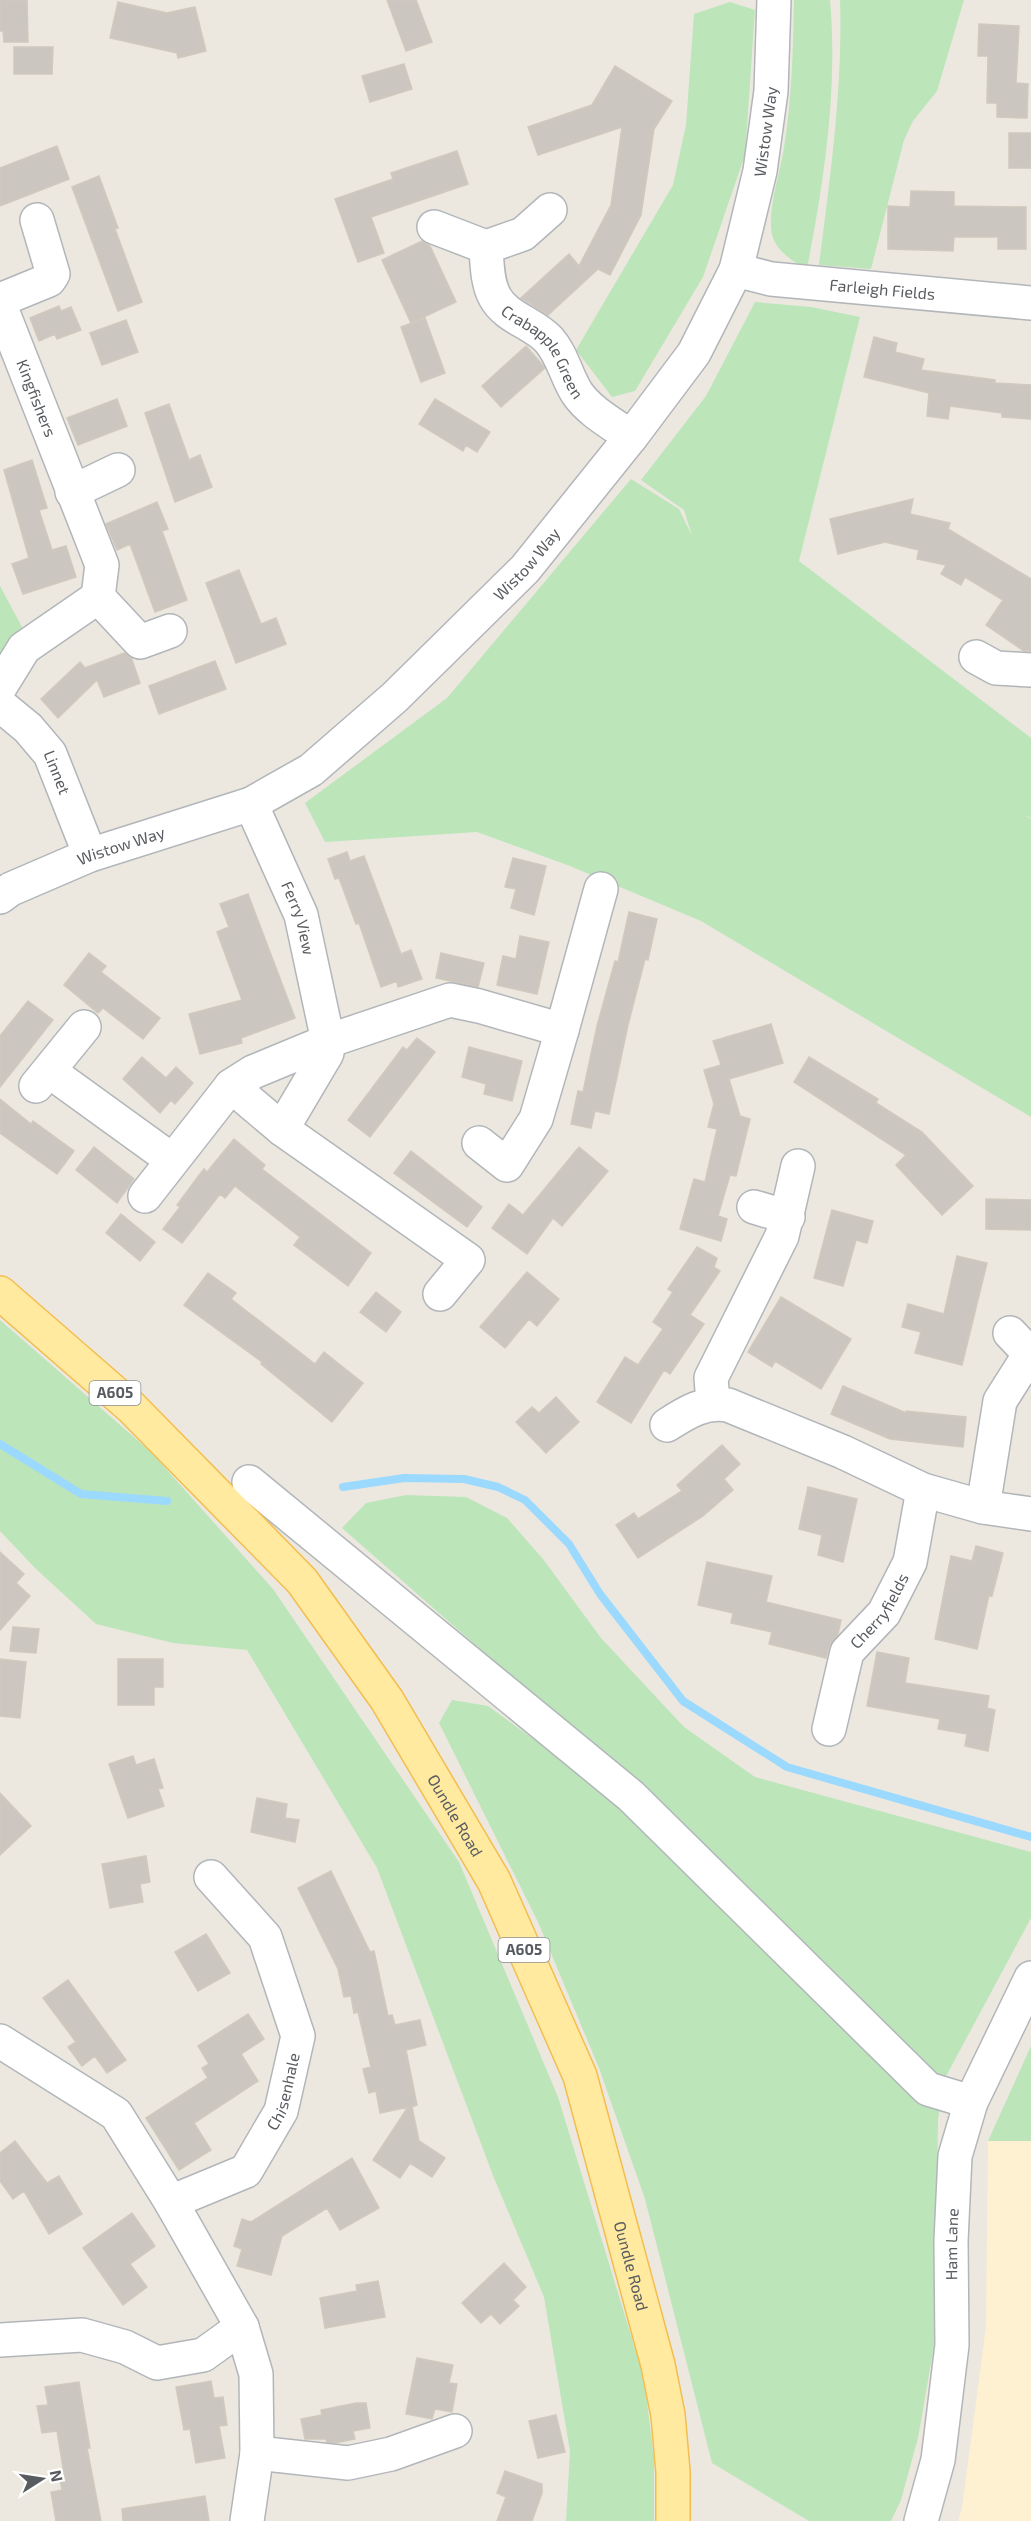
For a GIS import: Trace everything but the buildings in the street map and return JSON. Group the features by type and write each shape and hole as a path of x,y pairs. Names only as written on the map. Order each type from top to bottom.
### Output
{"main road":[{"name":"Oundle Road","path":"0,1293 131,1407 245,1485 302,1581 387,1700 494,1881 580,2076 658,2365 668,2415 673,2472 673,2521"},
{"name":"Oundle Road","path":"673,2472 684,2521"}],"street":[{"name":"Wistow Way","path":"0,897 12,889 90,855 251,804 310,770 395,697 525,569 632,436 694,353 736,270 760,171 768,114 774,0"},
{"path":"434,227 486,247 523,234 550,210"},
{"name":"Kingfishers","path":"37,220 63,277 49,280 0,302 102,566 98,597"},
{"name":"Crabapple Green","path":"486,247 492,289 503,308 526,321 548,339 558,351 571,382 584,402 632,436"},
{"name":"Farleigh Fields","path":"736,270 771,279 1031,303"},
{"path":"72,492 118,470"},
{"path":"0,687 24,648 98,597 140,642 170,631"},
{"path":"976,657 996,668 1031,670"},
{"name":"Linnet","path":"0,705 28,728 50,754 90,855"},
{"name":"Ferry View","path":"251,804 301,915 328,1041"},
{"path":"479,1143 507,1165 536,1119 602,889"},
{"path":"145,1196 231,1086 253,1072 328,1041 450,1000 562,1030"},
{"path":"84,1027 42,1079 172,1160"},
{"path":"282,1129 327,1053 328,1041"},
{"path":"231,1086 282,1129 474,1252 440,1294"},
{"path":"713,1402 711,1378 782,1236 798,1166"},
{"path":"754,1207 788,1217"},
{"path":"983,1507 1000,1401 1023,1346"},
{"path":"667,1425 713,1402 729,1405 843,1452 923,1490 983,1507 1031,1514"},
{"path":"245,1485 631,1796 928,2089 971,2102"},
{"name":"Cherryfields","path":"829,1729 847,1652 884,1613 910,1562 923,1490"},
{"name":"Chisenhale","path":"171,2202 246,2171 282,2111 298,2036 265,1937 211,1877"},
{"name":"Ham Lane","path":"921,2521 938,2460 951,2356 955,2156 971,2102 1031,1978"},
{"path":"0,2041 116,2114 171,2202 242,2327 256,2374 257,2453 247,2521"},
{"path":"0,2340 82,2335 125,2347 157,2363 204,2355 242,2327"},
{"path":"257,2453 348,2463 391,2454 455,2431"}],"shaded area":[{"path":"988,2141 1031,2141 1031,2521 958,2521 962,2508 986,2327"}],"green space":[{"path":"794,0 830,0 832,34 828,135 807,269 794,262 778,247 774,241 771,226 772,207 789,111"},
{"path":"840,0 964,0 937,91 913,121 904,140 871,269 819,265 838,100"},
{"path":"730,2 755,10 745,155 703,277 635,391 612,397 576,350 673,185 686,125 694,14"},
{"path":"755,302 811,307 860,317 799,561 1031,738 1031,818 1024,814 1031,819 1031,1117 701,921 570,866 477,832 325,842 305,803 447,698 631,479 679,509 692,536 684,510 641,480 706,396"},
{"path":"0,586 22,627 0,655"},
{"path":"0,1320 151,1452 273,1589 459,1862 558,2097 644,2378 654,2459 654,2521 566,2521 570,2451 544,2297 494,2178 377,1868 247,1650 173,1643 96,1624 35,1568 0,1531"},
{"path":"406,1495 466,1497 507,1518 543,1559 601,1638 684,1727 755,1777 1031,1852 1031,1918 944,2080 938,2119 936,2250 939,2317 918,2438 901,2500 891,2521 809,2521 712,2463 645,2199 599,2068 538,1922 439,1723 452,1700 488,1706 532,1738 552,1712 342,1528 366,1503"},
{"path":"1031,2046 1031,2141 988,2141"}],"waterway":[{"path":"0,1444 81,1494 167,1501"},
{"path":"343,1487 404,1478 464,1479 498,1487 525,1500 569,1544 600,1594 683,1701 787,1767 1031,1837"}]}
